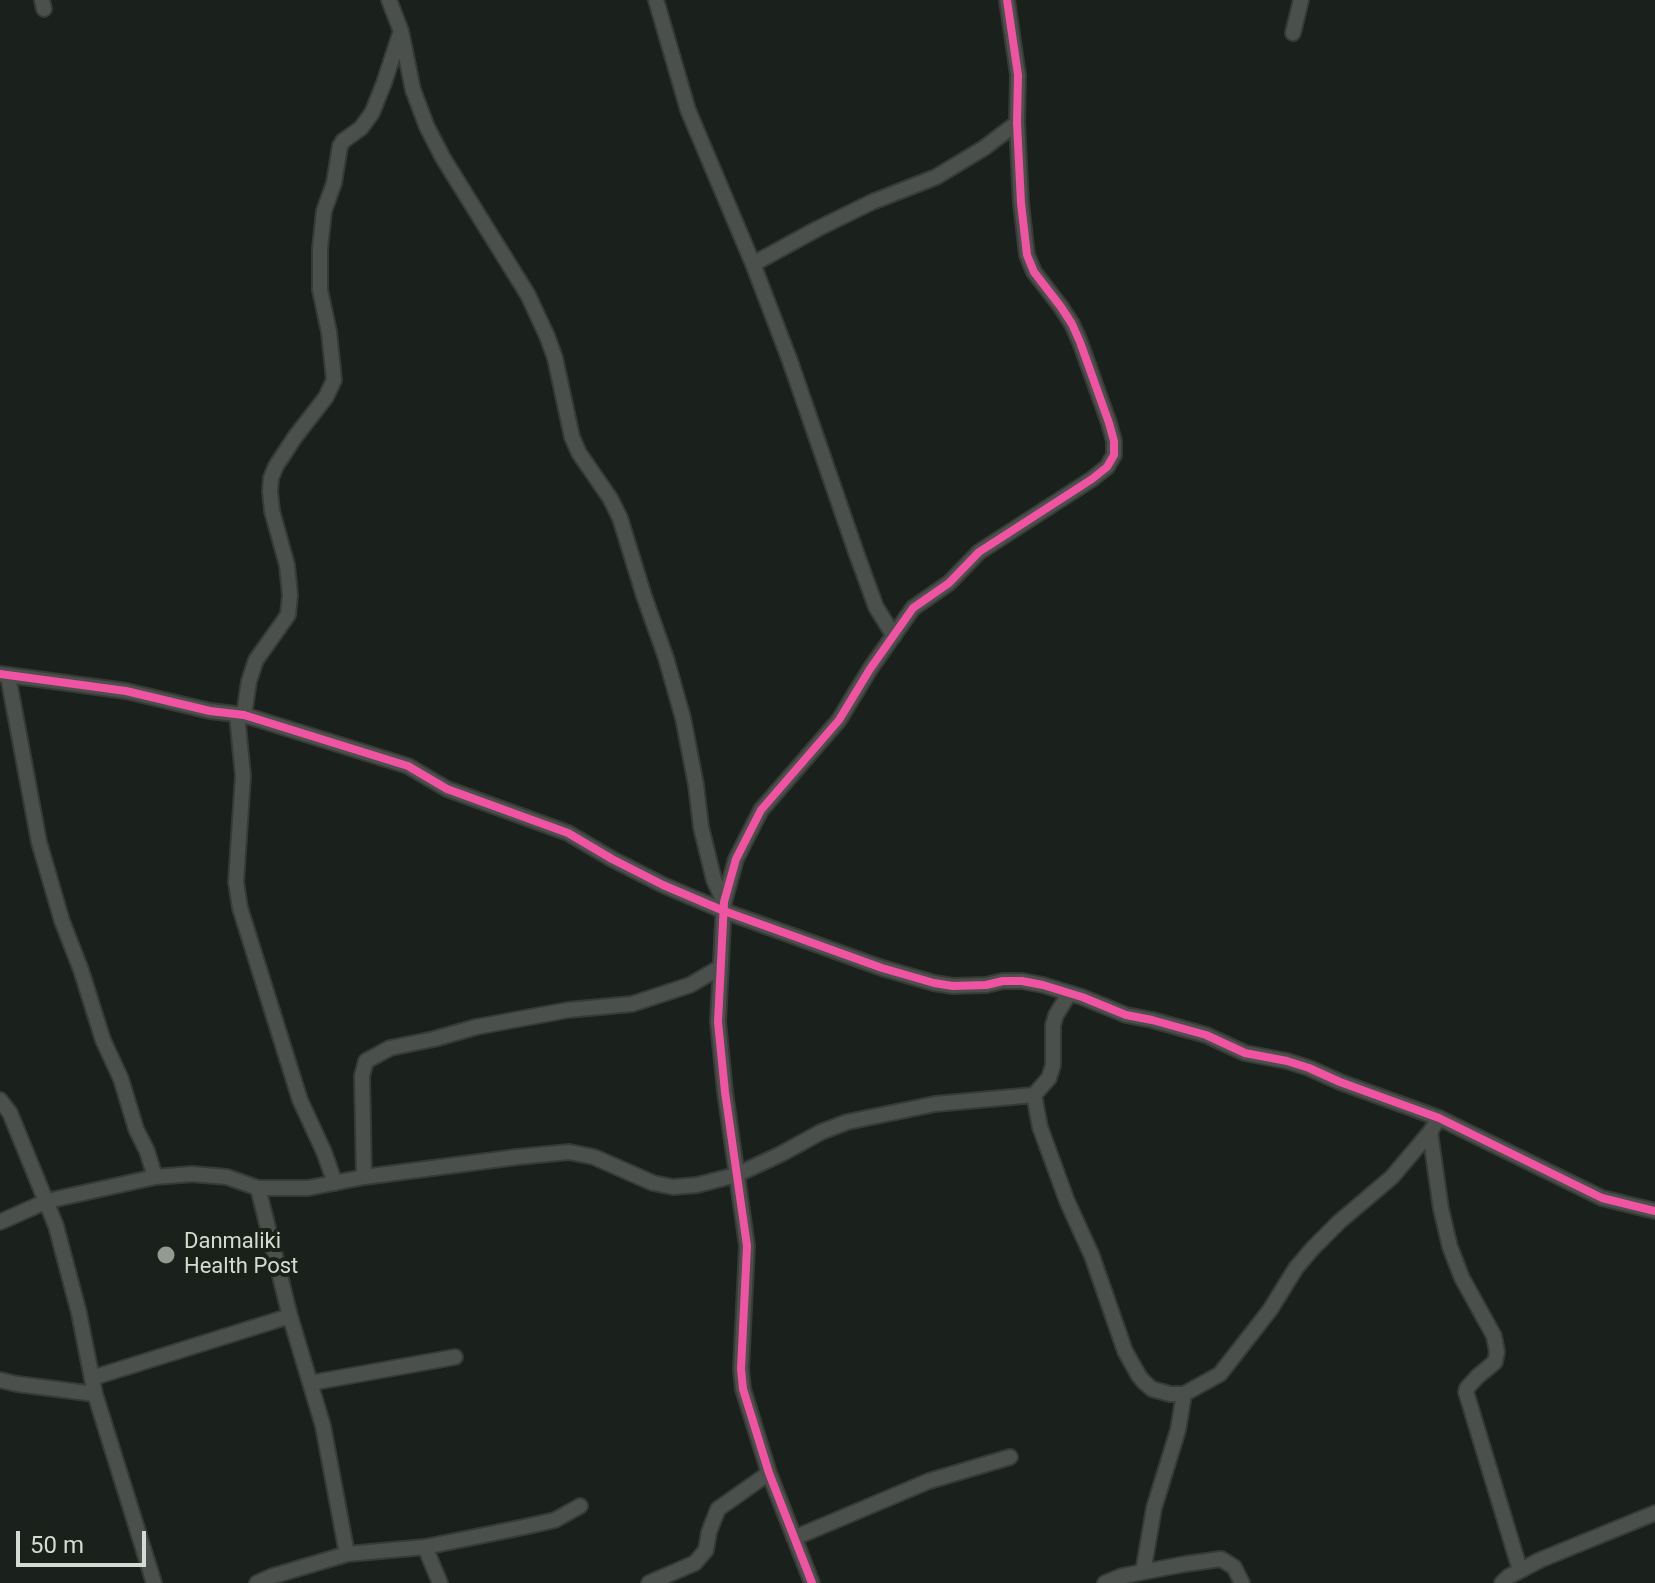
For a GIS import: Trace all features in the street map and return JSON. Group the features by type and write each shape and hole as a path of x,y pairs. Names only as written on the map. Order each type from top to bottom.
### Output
{"street":[{"path":"389,0 401,31 413,90 427,127 528,295 555,358 572,437 620,518 683,718 701,827 724,906"},
{"path":"656,0 688,110 790,361 876,607 894,636"},
{"path":"812,1583 769,1473 743,1389 741,1369 747,1246 718,1022 724,906 736,859 761,810 839,720 913,608 949,583 979,552 1092,479 1107,467 1114,455 1109,423 1080,342 1061,307 1034,272 1027,255 1017,123 1018,75 1007,0"},
{"path":"1293,33 1301,0"},
{"path":"335,1183 300,1100 240,908 236,882 243,776 241,715 256,660 288,615 287,565 272,511 271,478 295,437 326,397 334,380 329,332 320,290 324,211 334,183 340,146 361,128 372,113 401,31"},
{"path":"753,264 872,202 936,177 984,148 1017,123"},
{"path":"876,607 882,654"},
{"path":"155,1177 62,921 39,842 4,675 126,691 210,711 241,715 408,766 447,789 568,833 651,878 882,968 934,983 967,986 1022,981 1043,985 1126,1015 1206,1035 1245,1053 1309,1068 1439,1118 1602,1198 1655,1211"},
{"path":"364,1177 362,1076 366,1061 390,1048 476,1027 568,1010 632,1004 690,985 719,968"},
{"path":"0,1222 47,1201 155,1177 192,1174 227,1177 258,1188 308,1188 364,1177 569,1152 594,1157 653,1183 673,1187 697,1185 736,1175 847,1122 935,1104 1034,1095 1049,1078 1053,1065 1053,1025 1069,994"},
{"path":"1034,1095 1040,1127 1067,1201 1092,1256 1125,1351 1139,1376 1152,1389 1170,1394 1184,1394 1220,1374 1313,1248 1392,1177 1439,1118"},
{"path":"0,1100 10,1113 56,1226 79,1313 95,1394 154,1583"},
{"path":"1430,1132 1450,1247 1462,1278 1494,1336 1495,1362 1478,1376 1466,1392 1520,1570"},
{"path":"258,1188 290,1316 323,1426 347,1554"},
{"path":"92,1378 290,1316"},
{"path":"310,1383 455,1357"},
{"path":"0,1380 95,1394"},
{"path":"1143,1572 1154,1508 1178,1430 1184,1394"},
{"path":"794,1538 929,1481 1010,1457"},
{"path":"649,1583 695,1563 706,1550 718,1509 769,1473"},
{"path":"257,1583 347,1554 425,1547 555,1520 580,1506"},
{"path":"1502,1583 1540,1560 1655,1513"},
{"path":"425,1547 440,1583"},
{"path":"1105,1583 1122,1576 1221,1559 1234,1567 1242,1583"}],"cycle path":[{"path":"812,1583 769,1473 743,1389 741,1369 747,1246 718,1022 724,902 736,859 761,810 839,720 913,608 949,583 979,552 1092,479 1107,467 1114,455 1109,423 1080,342 1061,307 1034,272 1027,255 1021,203 1018,75 1007,0"},
{"path":"0,674 126,691 210,711 244,715 408,766 447,789 568,833 663,885 724,911 882,968 953,986 1003,981 1043,985 1126,1015 1206,1035 1245,1053 1309,1068 1439,1118 1602,1198 1655,1211"}],"place":[{"name":"Danmaliki Health Post","path":"166,1255"}]}
